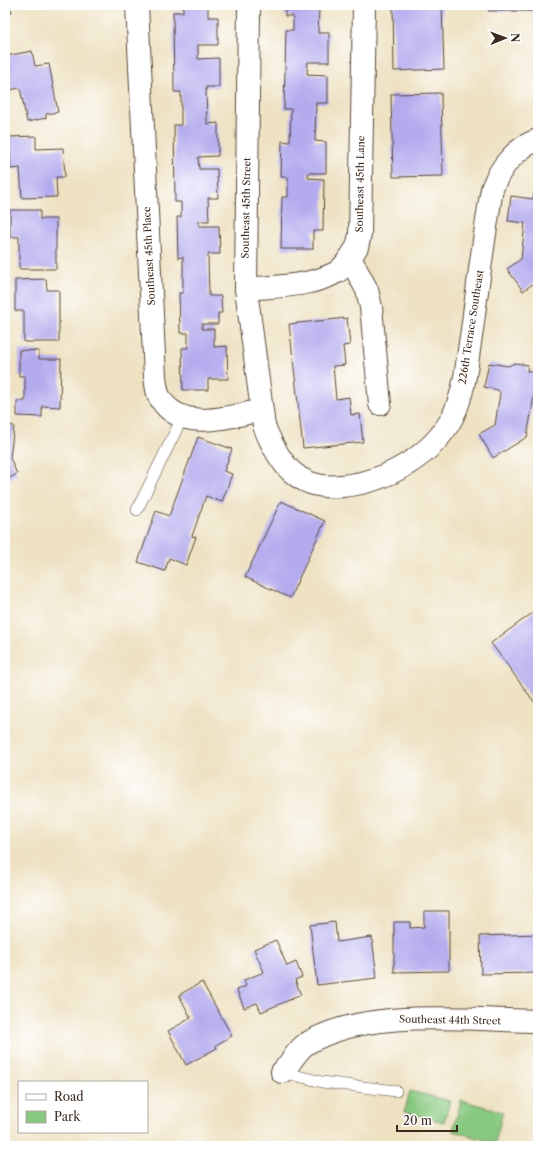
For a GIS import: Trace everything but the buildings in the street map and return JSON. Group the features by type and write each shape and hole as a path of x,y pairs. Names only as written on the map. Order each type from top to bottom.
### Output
{"street":[{"name":"Southeast 45th Place","path":"137,5 155,376 160,398 168,407 183,416 207,420 261,410"},
{"name":"Southeast 45th Street","path":"249,5 246,289 261,410"},
{"name":"Southeast 45th Lane","path":"246,289 284,286 323,278 339,271 350,258 356,247 360,235 364,5"},
{"name":"226th Terrace Southeast","path":"261,410 264,426 282,462 290,472 319,486 347,486 374,480 390,474 428,448 452,417 464,381 490,205 497,175 521,149 538,140"},
{"path":"350,258 364,285 371,307 380,404"},
{"name":"Southeast 44th Street","path":"282,1072 305,1045 329,1033 358,1024 400,1018 538,1021"}],"lane":[{"path":"137,510 183,416"},
{"path":"282,1072 322,1082 396,1091"}],"green space":[{"path":"410,1091 450,1101 444,1122 404,1112"},
{"path":"461,1100 503,1112 495,1143 453,1131"}]}
